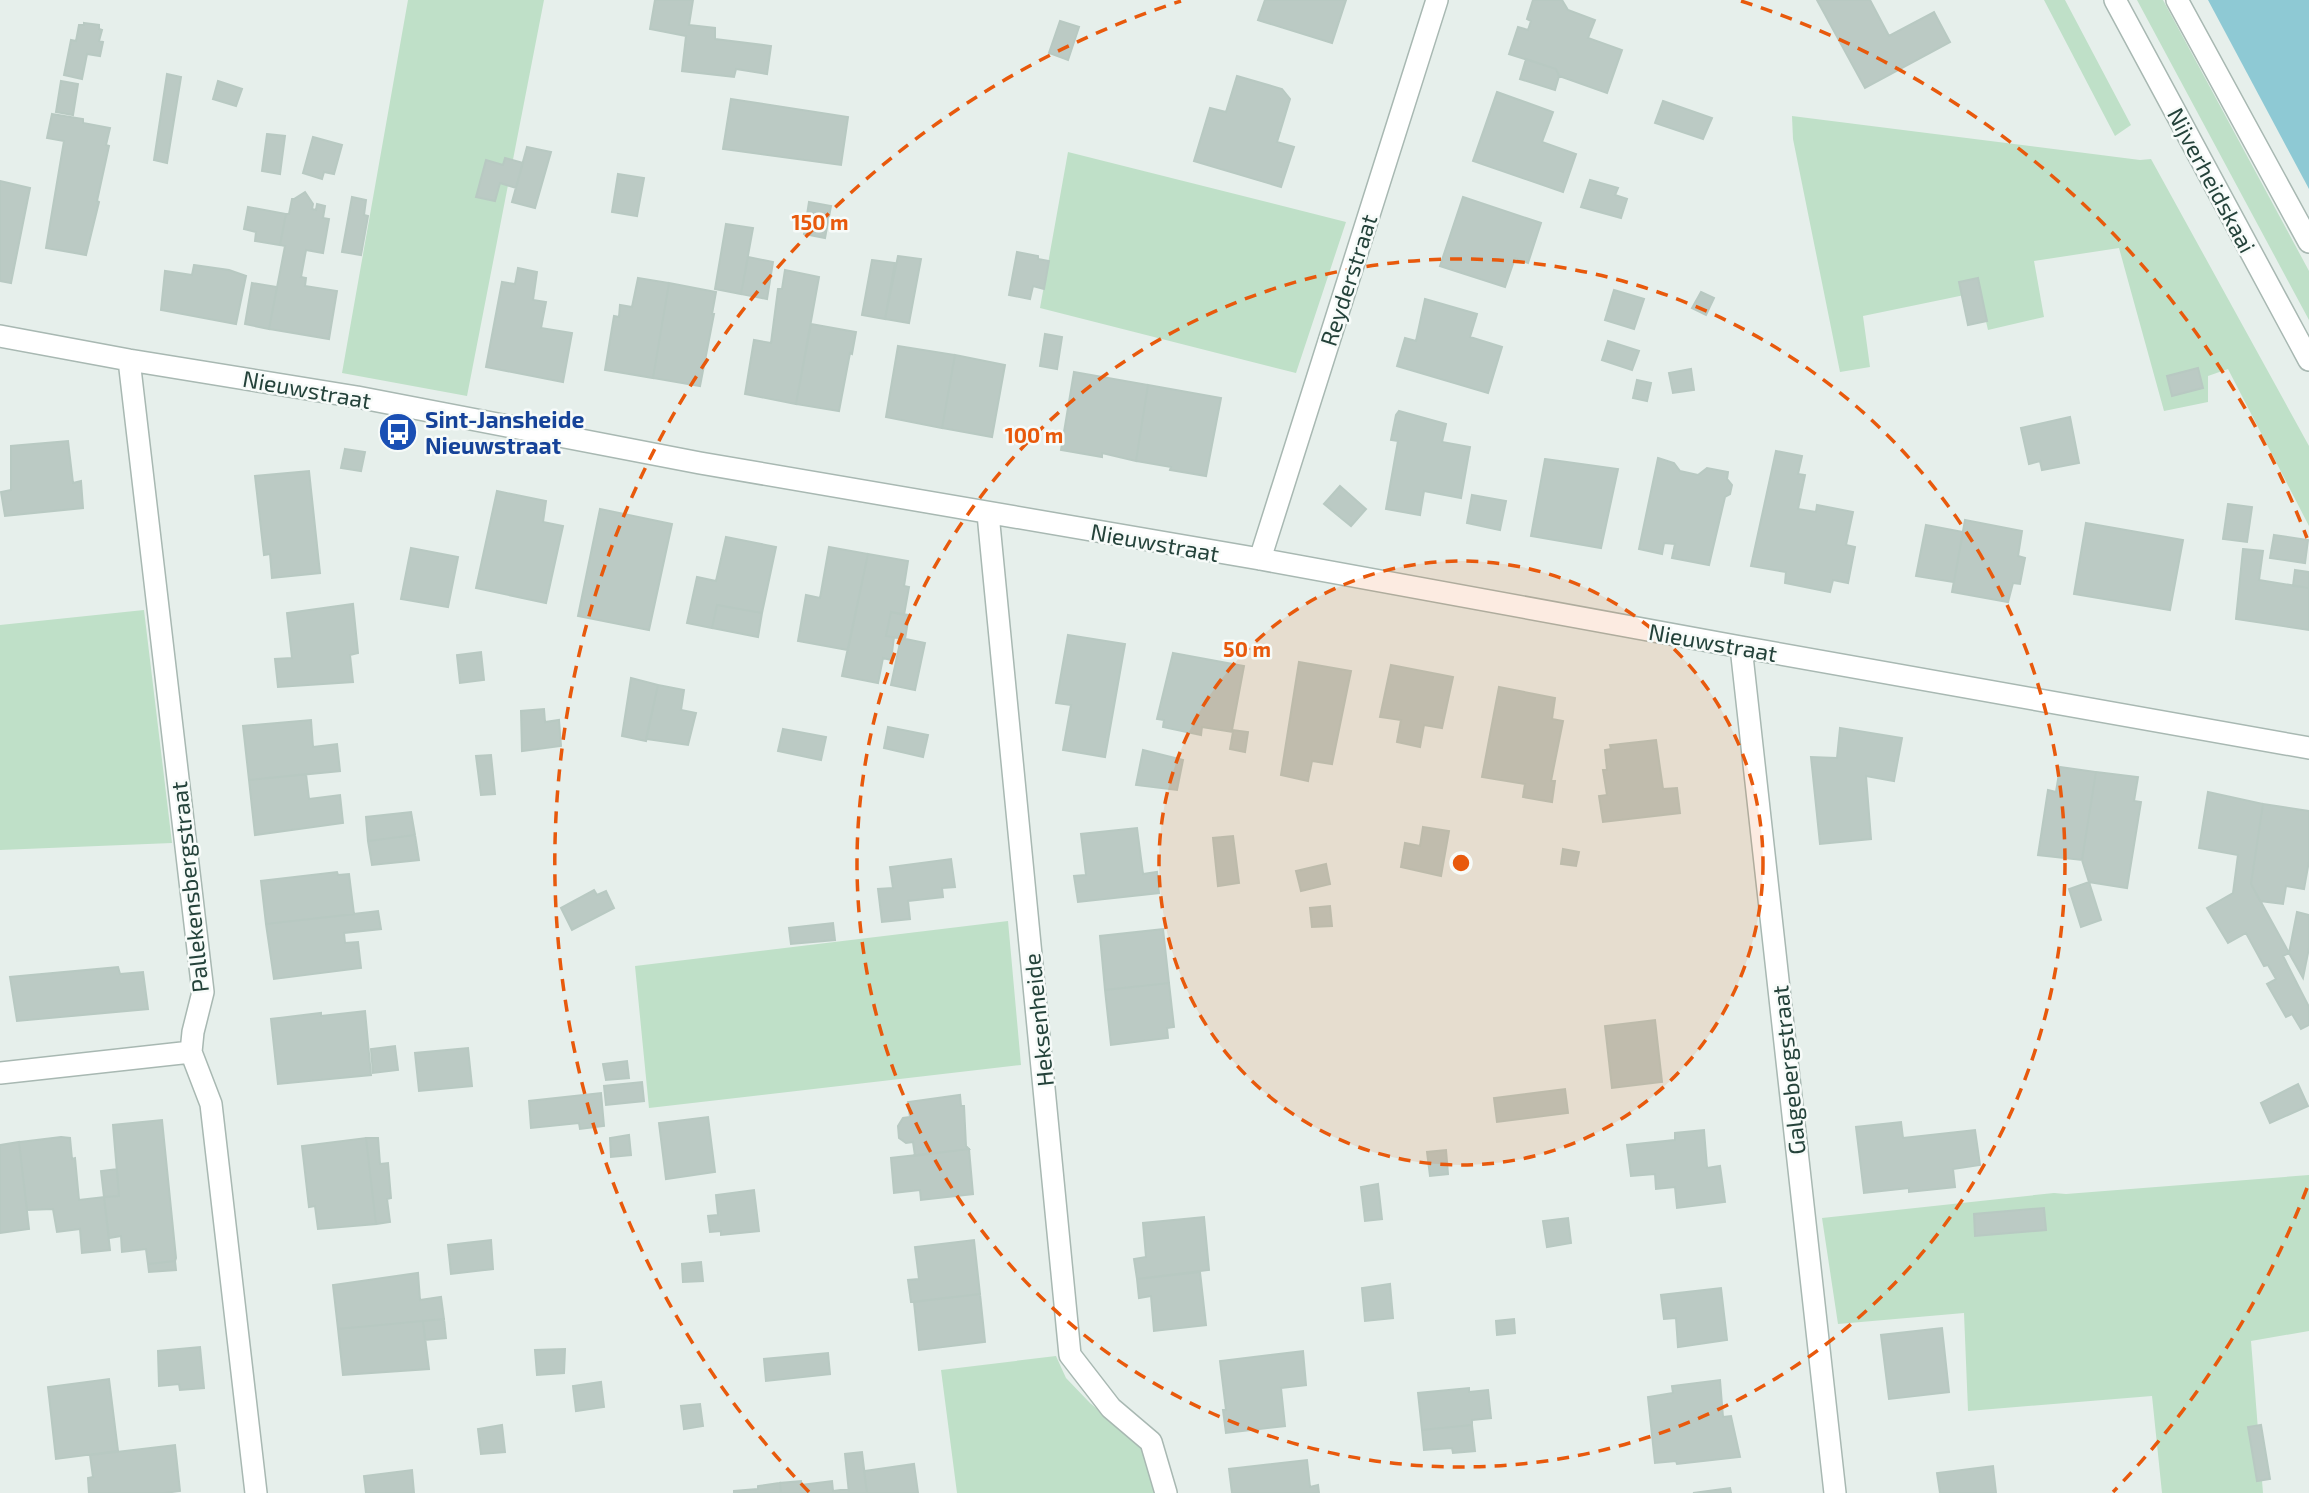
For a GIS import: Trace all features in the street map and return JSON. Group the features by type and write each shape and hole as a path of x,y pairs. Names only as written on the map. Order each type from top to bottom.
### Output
{"street":[{"name":"Reyderstraat","path":"1260,559 1437,0"},
{"name":"Nijverheidskaai","path":"2115,0 2309,360"},
{"path":"2177,0 2309,242"},
{"name":"Nieuwstraat","path":"0,336 357,397 700,463 1260,559 1741,648 2309,748"},
{"name":"Pallekensbergstraat","path":"129,360 203,992 191,1052"},
{"name":"Heksenheide","path":"988,514 1070,1355 1111,1408 1151,1442 1166,1493"},
{"name":"Galgebergstraat","path":"1741,648 1835,1493"},
{"path":"0,1073 191,1052 211,1104 256,1493"}],"green space":[{"path":"408,0 544,0 467,396 342,373"},
{"path":"2044,0 2065,0 2131,125 2115,136"},
{"path":"2137,0 2163,0 2309,271 2309,320"},
{"path":"1792,116 2140,160 2151,159 2309,446 2309,526 2228,369 2208,376 2208,402 2164,411 2119,248 2034,261 2044,317 1988,330 1979,292 1863,316 1870,367 1840,372 1793,139"},
{"path":"1068,152 1346,222 1296,373 1040,308"},
{"path":"144,610 172,843 0,850 0,625"},
{"path":"1008,921 1021,1065 649,1108 635,966"},
{"path":"2309,1175 2309,1331 2251,1341 2263,1493 2162,1493 2152,1396 1968,1411 1964,1313 1838,1324 1822,1218 2054,1193"},
{"path":"1056,1356 1066,1378 1090,1403 1137,1442 1148,1459 1156,1493 957,1493 941,1370"}],"water":[{"path":"2208,0 2309,0 2309,189"}],"building":[{"path":"655,0 693,0 689,25 715,28 715,39 771,46 767,74 736,69 734,77 682,71 686,36 650,29"},
{"path":"1265,0 1346,0 1332,43 1258,20"},
{"path":"1533,0 1562,0 1568,10 1595,20 1588,38 1622,50 1607,93 1559,76 1556,69 1509,54 1518,27 1528,30 1531,21 1527,19"},
{"path":"1817,0 1870,0 1889,36 1934,12 1950,42 1865,88"},
{"path":"1060,21 1079,27 1068,60 1049,53"},
{"path":"79,25 99,25 102,30 99,41 103,42 100,56 87,54 82,79 64,75 71,40 76,41"},
{"path":"1526,59 1556,69 1559,76 1555,90 1520,79"},
{"path":"167,74 181,77 167,163 154,160"},
{"path":"1237,76 1282,89 1290,99 1277,142 1294,147 1281,187 1194,161 1210,108 1226,112"},
{"path":"61,81 78,84 73,115 56,112"},
{"path":"218,81 242,89 236,106 213,99"},
{"path":"1497,92 1553,112 1542,142 1576,154 1563,192 1473,161"},
{"path":"731,99 848,117 841,165 723,149"},
{"path":"1663,101 1712,118 1703,139 1655,123"},
{"path":"52,114 83,119 83,123 110,128 106,145 109,146 97,201 99,202 86,255 46,248 64,141 47,138"},
{"path":"267,134 285,136 280,174 262,171"},
{"path":"313,137 342,145 334,174 324,172 322,179 303,173"},
{"path":"527,147 551,152 535,208 512,202"},
{"path":"505,158 523,163 516,188 500,183 495,201 476,197 486,160 503,165"},
{"path":"618,174 644,178 637,216 612,212"},
{"path":"1590,180 1618,188 1615,195 1627,199 1621,218 1581,207"},
{"path":"0,181 30,188 11,283 0,281"},
{"path":"305,192 313,204 312,209 316,210 317,204 325,206 323,218 329,219 323,253 306,250 301,277 306,278 305,286 337,291 329,339 269,329 285,246 280,245 286,214 289,214 292,199"},
{"path":"352,197 366,200 364,215 368,216 361,255 342,252"},
{"path":"1463,197 1541,223 1528,263 1515,258 1505,287 1440,266"},
{"path":"809,202 831,206 825,238 804,234"},
{"path":"248,207 286,214 280,245 255,241 256,232 244,229"},
{"path":"726,224 753,228 741,294 715,289"},
{"path":"1017,252 1049,261 1044,289 1033,286 1030,299 1009,295"},
{"path":"898,256 921,259 909,323 885,319"},
{"path":"748,257 773,262 767,299 741,294"},
{"path":"872,260 895,263 885,319 862,315"},
{"path":"194,265 229,270 246,276 236,324 161,310 165,271 192,275"},
{"path":"518,268 537,272 533,300 546,302 541,328 572,333 563,382 486,367 502,282 515,284"},
{"path":"785,270 819,277 796,404 745,394 754,340 771,343 778,289 782,289"},
{"path":"638,278 669,283 653,378 605,370 614,316 619,317 620,305 632,307"},
{"path":"1978,278 1987,321 1968,325 1959,282"},
{"path":"252,283 277,287 269,329 245,324"},
{"path":"669,283 716,292 700,386 653,378"},
{"path":"1614,290 1644,299 1634,329 1605,320"},
{"path":"1701,292 1714,298 1706,315 1692,308"},
{"path":"1425,299 1477,314 1470,337 1502,347 1488,393 1397,366 1405,338 1416,341"},
{"path":"811,324 856,332 839,411 796,404"},
{"path":"1045,334 1062,337 1057,369 1040,366"},
{"path":"1608,341 1639,351 1632,370 1602,360"},
{"path":"898,346 955,355 942,428 886,417"},
{"path":"955,355 1005,365 992,437 942,428"},
{"path":"2198,368 2203,388 2172,396 2167,376"},
{"path":"1691,369 1694,390 1673,393 1669,373"},
{"path":"1074,372 1148,385 1136,461 1102,453 1102,457 1061,450"},
{"path":"1637,380 1651,383 1647,401 1633,398"},
{"path":"1148,385 1221,398 1206,476 1136,461"},
{"path":"1399,411 1446,424 1442,442 1470,447 1461,498 1424,491 1420,515 1386,509 1398,441 1391,440"},
{"path":"2070,417 2079,463 2042,470 2040,461 2029,464 2021,428"},
{"path":"68,441 73,483 81,481 83,508 5,516 1,492 11,490 11,446"},
{"path":"345,449 365,452 361,471 341,468"},
{"path":"1776,451 1802,456 1798,474 1805,475 1798,509 1816,512 1817,505 1853,512 1846,545 1855,547 1848,583 1833,580 1830,592 1785,583 1786,572 1751,566"},
{"path":"1658,458 1674,463 1680,471 1698,475 1707,468 1728,472 1727,479 1732,485 1730,494 1725,497 1709,565 1672,558 1675,544 1664,543 1662,554 1639,549"},
{"path":"1545,459 1618,469 1601,548 1531,536"},
{"path":"309,471 320,573 272,578 270,554 264,555 255,476"},
{"path":"1340,486 1366,509 1351,526 1324,504"},
{"path":"497,491 546,501 543,522 563,526 546,603 476,588"},
{"path":"1472,495 1506,501 1500,530 1467,523"},
{"path":"2228,504 2252,507 2247,542 2223,539"},
{"path":"600,509 672,524 649,630 578,616"},
{"path":"1965,520 2022,531 2018,556 2025,558 2020,584 2013,583 2008,602 1952,592"},
{"path":"2086,523 2183,540 2170,610 2074,594"},
{"path":"1926,525 1963,532 1954,582 1916,576"},
{"path":"2274,535 2308,540 2305,563 2270,558"},
{"path":"726,537 776,547 762,613 717,605 712,628 687,623 697,577 716,581"},
{"path":"829,547 868,554 848,650 798,641 806,595 820,598"},
{"path":"411,548 458,557 448,607 401,599"},
{"path":"2243,549 2263,551 2259,580 2309,588 2309,630 2236,619"},
{"path":"868,554 908,561 904,586 909,587 904,615 891,612 886,636 894,637 891,660 883,658 878,683 842,676"},
{"path":"2295,570 2309,572 2309,588 2293,586"},
{"path":"353,604 358,653 350,655 353,682 278,687 275,659 292,658 287,613"},
{"path":"717,605 762,613 758,637 712,628"},
{"path":"891,612 909,615 905,639 886,636"},
{"path":"1068,635 1125,644 1105,757 1063,750 1071,705 1056,703"},
{"path":"901,638 925,643 915,690 891,685"},
{"path":"481,652 484,680 460,683 457,655"},
{"path":"1173,653 1244,666 1232,730 1248,732 1245,752 1230,749 1233,732 1202,727 1201,735 1163,727 1164,720 1157,719"},
{"path":"1299,662 1351,671 1332,764 1312,761 1308,781 1281,775"},
{"path":"1391,665 1453,677 1442,728 1424,725 1420,747 1397,742 1401,720 1380,717"},
{"path":"631,678 658,685 646,741 622,736"},
{"path":"658,685 684,690 681,710 696,713 688,745 646,739"},
{"path":"1499,687 1555,698 1552,719 1563,721 1551,781 1555,781 1552,802 1523,797 1525,784 1482,777"},
{"path":"544,709 545,722 559,720 561,746 522,751 521,711"},
{"path":"311,720 313,747 337,744 340,771 249,780 243,726"},
{"path":"888,727 928,735 923,757 884,748"},
{"path":"1840,728 1902,738 1894,781 1866,776 1871,839 1820,844 1811,757 1837,758"},
{"path":"783,729 826,737 821,760 778,751"},
{"path":"1656,740 1663,789 1677,788 1680,813 1603,822 1599,796 1607,795 1603,770 1607,770 1605,750 1611,749 1610,745"},
{"path":"1143,750 1183,760 1177,790 1136,785"},
{"path":"491,755 495,794 481,795 476,756"},
{"path":"2060,767 2096,772 2082,860 2038,855 2048,790 2056,792"},
{"path":"2096,772 2138,777 2134,801 2141,802 2127,888 2089,882 2082,860"},
{"path":"306,774 309,799 340,795 343,823 255,835 249,780"},
{"path":"2208,792 2263,804 2251,884 2289,953 2283,956 2309,1007 2309,1025 2301,1029 2292,1014 2286,1017 2267,984 2276,979 2268,965 2264,966 2246,933 2228,943 2207,908 2233,893 2238,855 2199,848"},
{"path":"2263,804 2309,811 2309,861 2304,889 2286,886 2283,904 2260,901 2251,884"},
{"path":"411,812 415,835 368,841 366,817"},
{"path":"1423,827 1449,831 1441,876 1401,867 1405,843 1420,846"},
{"path":"1137,828 1143,874 1157,872 1159,893 1078,902 1074,876 1086,875 1081,834"},
{"path":"415,835 419,860 372,865 368,841"},
{"path":"1233,836 1239,883 1218,886 1213,838"},
{"path":"1563,849 1579,852 1576,866 1561,864"},
{"path":"951,859 955,887 942,888 943,897 908,901 910,919 882,922 878,889 893,888 890,867"},
{"path":"1326,864 1330,884 1301,891 1296,871"},
{"path":"337,872 338,875 349,874 354,914 266,924 261,881"},
{"path":"2089,882 2101,920 2081,927 2069,889"},
{"path":"594,890 597,895 606,891 614,908 572,930 561,908"},
{"path":"1330,906 1332,926 1312,927 1310,908"},
{"path":"378,911 381,929 344,933 345,943 358,942 361,968 274,979 266,924"},
{"path":"2297,912 2309,915 2309,948 2303,978 2289,953"},
{"path":"833,923 835,940 791,944 789,928"},
{"path":"1163,929 1169,983 1105,990 1100,936"},
{"path":"118,967 120,974 143,972 148,1009 17,1021 10,977"},
{"path":"1169,983 1174,1027 1167,1028 1168,1038 1111,1045 1105,990"},
{"path":"365,1011 371,1075 278,1084 271,1019"},
{"path":"1655,1020 1662,1082 1612,1088 1605,1026"},
{"path":"395,1046 398,1070 373,1073 371,1049"},
{"path":"468,1048 472,1086 419,1091 415,1053"},
{"path":"627,1061 629,1078 606,1080 603,1064"},
{"path":"642,1082 644,1101 606,1105 604,1086"},
{"path":"2298,1084 2308,1106 2270,1123 2261,1103"},
{"path":"1565,1089 1568,1113 1497,1122 1494,1098"},
{"path":"601,1093 604,1126 580,1129 579,1123 531,1128 529,1101"},
{"path":"960,1095 961,1106 964,1106 966,1146 969,1149 915,1156 913,1142 906,1143 899,1138 898,1126 903,1118 910,1117 908,1102"},
{"path":"708,1117 715,1172 666,1179 659,1123"},
{"path":"162,1120 176,1258 175,1261 148,1264 146,1249 122,1252 121,1236 109,1238 104,1197 119,1196 113,1125"},
{"path":"1901,1122 1903,1138 1975,1130 1980,1165 1953,1169 1955,1187 1864,1193 1856,1127"},
{"path":"1704,1130 1707,1168 1720,1166 1725,1202 1677,1208 1675,1187 1656,1189 1655,1174 1631,1176 1627,1145 1675,1140 1675,1133"},
{"path":"629,1135 631,1155 611,1157 610,1138"},
{"path":"70,1138 79,1200 104,1197 110,1250 82,1253 80,1229 57,1232 53,1209 27,1210 19,1142"},
{"path":"366,1138 376,1224 318,1229 315,1206 309,1207 302,1146"},
{"path":"366,1138 378,1138 380,1164 388,1163 391,1198 387,1199 390,1222 376,1224"},
{"path":"19,1142 29,1229 0,1233 0,1145"},
{"path":"969,1149 973,1194 921,1200 920,1190 894,1193 891,1158"},
{"path":"1446,1150 1448,1174 1430,1176 1427,1152"},
{"path":"117,1169 119,1196 104,1197 101,1171"},
{"path":"1378,1184 1382,1219 1365,1221 1361,1187"},
{"path":"754,1190 759,1231 721,1235 721,1231 710,1232 708,1216 718,1215 716,1195"},
{"path":"2044,1208 2046,1230 1975,1236 1974,1214"},
{"path":"1204,1217 1209,1270 1137,1279 1134,1259 1146,1257 1143,1223"},
{"path":"1568,1218 1571,1243 1547,1247 1543,1221"},
{"path":"491,1240 493,1269 451,1274 448,1245"},
{"path":"974,1240 980,1294 911,1302 908,1280 919,1279 915,1247"},
{"path":"175,1261 176,1270 149,1272 148,1264"},
{"path":"701,1262 703,1281 683,1282 682,1264"},
{"path":"1200,1272 1206,1325 1154,1331 1151,1296 1139,1298 1137,1279"},
{"path":"418,1273 420,1300 441,1297 444,1319 338,1329 333,1285"},
{"path":"1390,1284 1393,1318 1365,1321 1362,1288"},
{"path":"1721,1288 1727,1340 1678,1347 1676,1318 1664,1319 1661,1295"},
{"path":"980,1294 985,1342 919,1350 914,1302"},
{"path":"444,1319 446,1338 425,1340 423,1321"},
{"path":"1514,1319 1515,1333 1497,1335 1496,1321"},
{"path":"423,1321 429,1369 343,1375 338,1329"},
{"path":"1942,1328 1949,1392 1889,1399 1881,1335"},
{"path":"200,1347 204,1388 180,1390 179,1384 159,1386 158,1351"},
{"path":"565,1349 564,1373 537,1375 535,1350"},
{"path":"1303,1351 1306,1385 1281,1388 1285,1426 1226,1433 1220,1361"},
{"path":"828,1353 830,1374 766,1381 764,1359"},
{"path":"109,1379 118,1451 56,1459 48,1387"},
{"path":"1720,1380 1723,1417 1731,1416 1740,1457 1677,1464 1676,1461 1655,1463 1648,1397 1673,1393 1672,1386"},
{"path":"601,1382 604,1407 576,1411 573,1386"},
{"path":"1469,1388 1469,1392 1488,1390 1491,1418 1472,1420 1472,1425 1422,1430 1418,1393"},
{"path":"700,1404 703,1426 684,1429 681,1406"},
{"path":"502,1425 505,1452 481,1454 478,1429"},
{"path":"1472,1425 1475,1451 1453,1453 1452,1448 1424,1450 1422,1430"},
{"path":"2261,1425 2270,1479 2257,1481 2248,1427"},
{"path":"175,1445 180,1491 89,1493 88,1478 93,1477 90,1455"},
{"path":"862,1452 867,1493 849,1493 845,1454"},
{"path":"1307,1460 1310,1487 1318,1485 1319,1493 1232,1493 1229,1469"},
{"path":"914,1464 918,1493 867,1493 864,1471"},
{"path":"1993,1466 1996,1493 1940,1493 1937,1473"},
{"path":"412,1470 414,1493 366,1493 364,1476"},
{"path":"801,1481 801,1485 832,1481 833,1491 849,1489 849,1493 781,1493 780,1483"},
{"path":"780,1483 781,1493 734,1493 734,1491 758,1489 758,1486"},
{"path":"1730,1488 1731,1493 1693,1493"}],"place":[{"name":"Sint-Jansheide Nieuwstraat","path":"398,432"}]}
